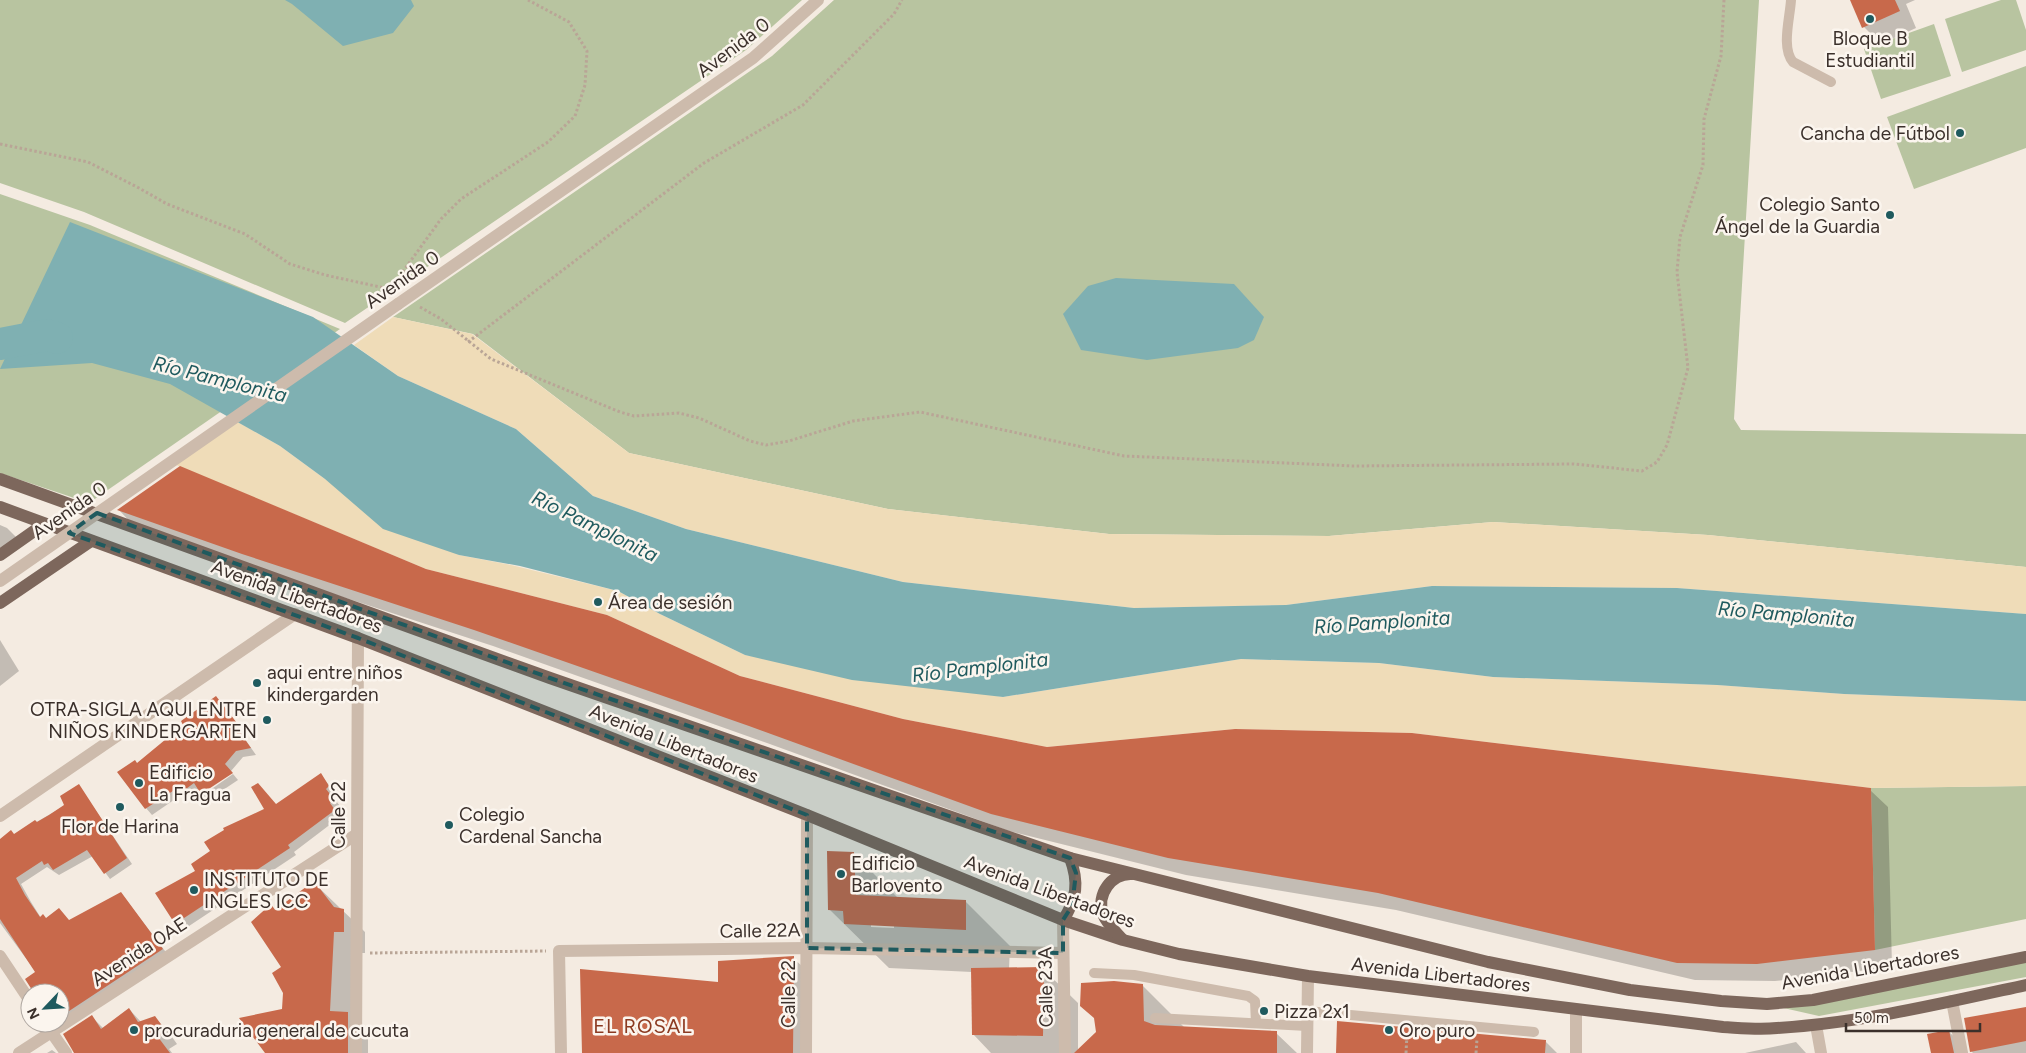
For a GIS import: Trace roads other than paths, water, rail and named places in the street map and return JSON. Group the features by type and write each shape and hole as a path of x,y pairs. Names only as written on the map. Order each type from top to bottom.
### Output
{"main road":[{"name":"Avenida Libertadores","path":"0,480 598,694 1070,858 1515,968 1630,990 1720,1002 1767,1004 1813,1000 2026,957"},
{"name":"Avenida Libertadores","path":"0,508 358,638 807,815 1063,920 1123,940 1179,954 1308,976 1576,1010 1723,1027 1774,1029 1816,1025 1952,1001 2026,985"},
{"path":"0,555 44,524"},
{"path":"0,603 90,541"},
{"path":"1063,920 1072,906 1076,890 1076,873 1070,858"},
{"path":"1123,940 1105,919 1102,912 1103,894 1112,880 1120,876 1137,874"}],"street":[{"name":"Avenida 0","path":"0,581 753,58 818,0"},
{"path":"0,816 294,614"},
{"name":"Calle 22","path":"356,1053 358,638"},
{"name":"Calle 22","path":"806,1053 807,815"},
{"name":"Avenida 0AE","path":"70,1013 357,834"},
{"name":"Calle 23A","path":"1063,920 1064,1053"},
{"name":"Calle 22A","path":"561,1053 559,951 806,948 1064,953"},
{"path":"0,956 20,986"},
{"path":"1307,1053 1308,976"},
{"path":"1952,1001 1962,1053"},
{"path":"1576,1010 1576,1053"},
{"path":"1816,1025 1821,1053"},
{"name":"Avenida 0AE","path":"19,1053 41,1033"},
{"path":"52,1033 66,1053"}],"lane":[{"path":"1791,0 1788,57 1793,62 1831,82"},
{"path":"1094,973 1134,975 1248,996 1255,1001 1256,1022"},
{"path":"1307,1012 1534,1032"},
{"path":"1155,1018 1307,1026"}],"water":[{"path":"285,0 411,0 414,6 393,33 343,46"},
{"path":"70,222 313,317 398,376 516,429 593,496 686,529 903,582 1134,608 1286,605 1432,586 1677,588 2026,614 2026,701 1844,694 1717,685 1493,677 1379,663 1241,659 1003,697 852,680 745,655 660,614 618,591 520,566 459,555 383,529 325,479 280,446 170,384 92,363 0,369"},
{"path":"1116,278 1234,284 1264,317 1254,340 1238,348 1147,360 1081,350 1063,314 1088,286"}],"waterway":[{"name":"Río Pamplonita","path":"0,344 47,335 57,338"}],"place":[{"name":"Bloque B Estudiantil","path":"1870,19"},
{"name":"Cancha de Fútbol","path":"1960,133"},
{"name":"Colegio Santo Ángel de la Guardia","path":"1890,215"},
{"name":"Área de sesión","path":"598,602"},
{"name":"aqui entre niños kindergarden","path":"257,683"},
{"name":"OTRA-SIGLA AQUI ENTRE NIÑOS KINDERGARTEN","path":"267,720"},
{"name":"Edificio La Fragua","path":"139,783"},
{"name":"Flor de Harina","path":"120,807"},
{"name":"Colegio Cardenal Sancha","path":"449,825"},
{"name":"Edificio Barlovento","path":"841,874"},
{"name":"INSTITUTO DE INGLES ICC","path":"194,890"},
{"name":"Pizza 2x1","path":"1264,1011"},
{"name":"procuraduria general de cucuta","path":"134,1030"},
{"name":"Oro puro","path":"1389,1030"}],"district":[{"name":"EL ROSAL","path":"643,1026"}]}
